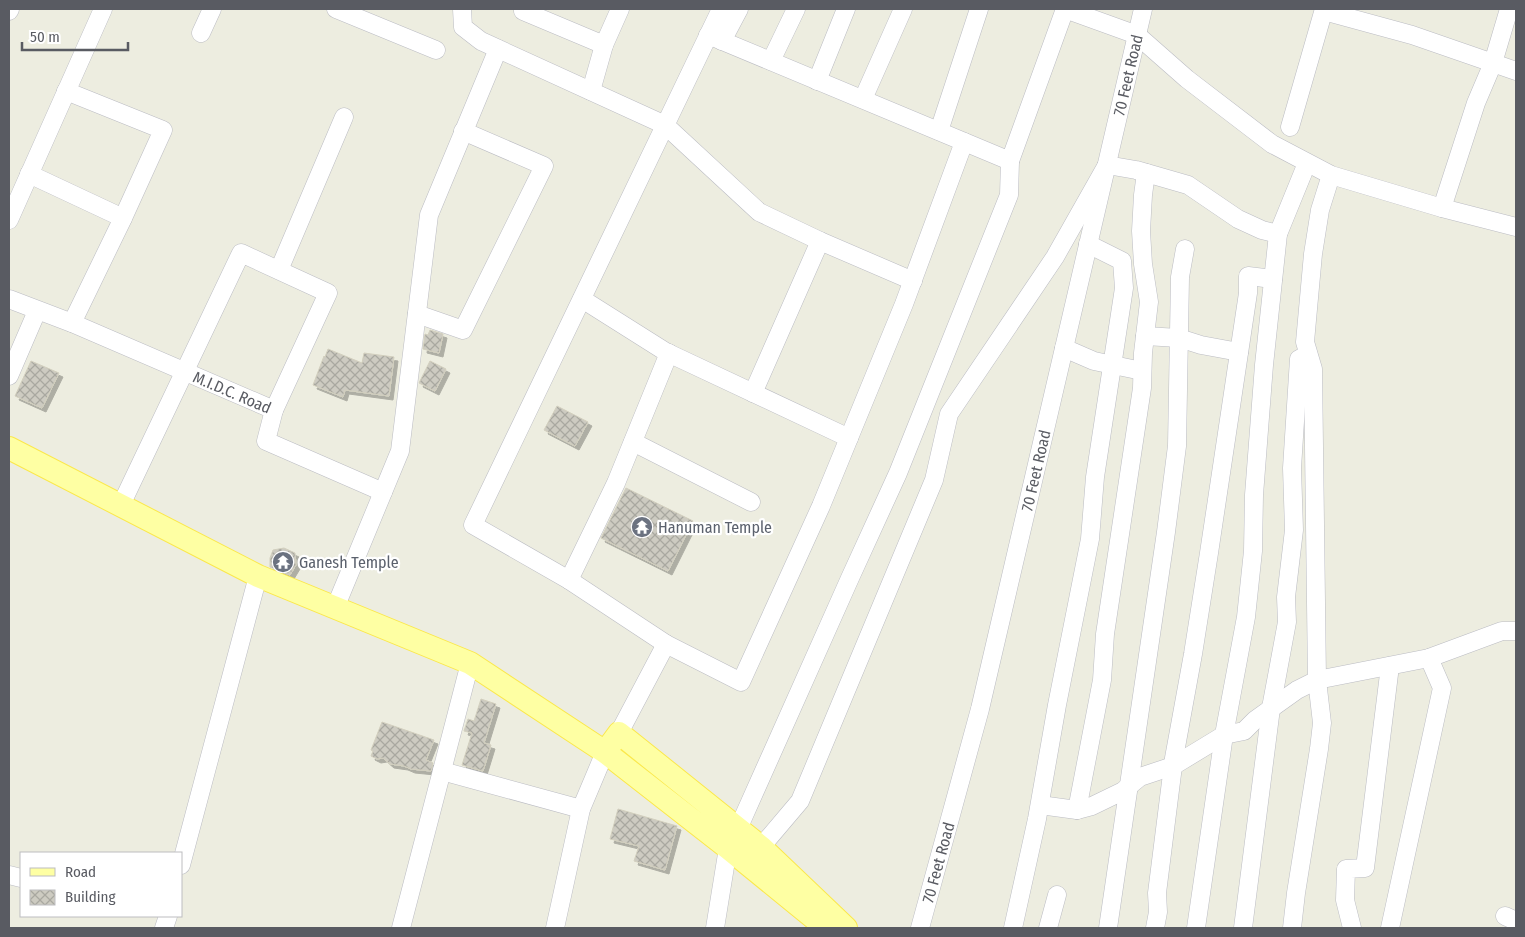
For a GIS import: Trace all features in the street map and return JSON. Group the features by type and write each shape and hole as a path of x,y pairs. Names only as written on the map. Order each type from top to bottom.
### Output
{"main road":[{"path":"9,448 258,576 470,663 733,839 761,847 846,928"},
{"path":"605,752 619,733 826,928"}],"street":[{"path":"9,220 102,9"},
{"path":"201,34 212,9"},
{"path":"336,9 436,50"},
{"path":"462,9 463,27 481,41 665,125 759,212 820,241 913,281"},
{"path":"590,91 604,45 620,9"},
{"path":"715,38 721,9"},
{"path":"739,9 715,38 665,125 473,525 569,580 666,644 741,682 821,506 913,281 964,142"},
{"path":"771,61 796,9"},
{"path":"817,81 846,9"},
{"path":"863,99 903,9"},
{"path":"939,131 980,9"},
{"path":"715,928 733,839 898,474 1009,196 1010,161 1065,9 1137,36 1187,78 1272,144 1331,176 1516,227"},
{"name":"70 Feet Road","path":"920,928 980,709 1143,9"},
{"path":"1442,208 1476,103 1493,63 1509,9"},
{"path":"1290,127 1324,10 1412,34 1516,71"},
{"path":"523,11 604,45"},
{"path":"715,38 1010,161"},
{"path":"335,608 400,451 429,214 498,48"},
{"path":"66,91 163,130 72,323"},
{"path":"279,270 344,117"},
{"path":"416,314 463,330 544,166 463,131"},
{"path":"1196,928 1224,735 1246,617 1254,551 1254,494 1264,365 1278,234 1307,163"},
{"path":"761,847 800,801 934,480 949,414 1055,257 1107,165 1146,173 1188,185 1238,219 1262,230 1278,234"},
{"path":"1077,810 1102,680 1105,634 1142,388 1149,302 1143,264 1142,231 1146,173"},
{"path":"29,174 123,218"},
{"path":"1292,928 1322,724 1317,680 1313,369 1305,342 1312,254 1320,210 1331,176"},
{"path":"753,393 820,241"},
{"path":"1013,928 1040,805 1057,705 1090,539 1095,477 1124,288 1122,260 1088,244"},
{"path":"1108,928 1177,446 1180,277 1185,249"},
{"path":"121,505 241,253 328,294 274,410"},
{"path":"1155,928 1158,912 1157,893 1173,766 1205,581 1248,293 1248,276 1273,279"},
{"name":"M.I.D.C. Road","path":"9,299 72,323 274,410 266,441 383,492"},
{"path":"582,299 669,353 848,438"},
{"path":"9,376 37,311"},
{"path":"1146,336 1179,338 1201,345 1239,352"},
{"path":"1064,348 1094,361 1142,371"},
{"path":"569,580 616,483 669,353"},
{"path":"1243,928 1271,708 1287,622 1286,597 1294,530 1292,468 1299,359 1308,354"},
{"path":"633,442 751,502"},
{"path":"182,861 258,576"},
{"path":"1040,805 1077,810 1092,806 1123,791 1140,777 1173,766 1224,735 1244,731 1271,708 1297,690 1317,680 1430,658 1502,631 1516,631"},
{"path":"619,733 666,644"},
{"path":"1390,928 1442,688 1430,658"},
{"path":"401,928 470,663"},
{"path":"1352,928 1345,900 1346,869 1365,868 1390,666"},
{"path":"555,928 581,809 605,752"},
{"path":"442,770 581,809"},
{"path":"1048,928 1058,894"}],"building":[{"path":"430,330 443,334 439,353 423,349 425,334 428,335"},
{"path":"328,349 362,363 364,353 394,357 389,396 345,390 343,397 313,385"},
{"path":"31,361 59,373 42,408 15,396"},
{"path":"430,361 446,369 435,391 419,383"},
{"path":"557,406 588,422 575,446 544,430"},
{"name":"Hanuman Temple","path":"626,488 693,521 668,571 601,538"},
{"name":"Ganesh Temple","path":"284,548 295,553 296,565 290,575 270,567 270,558 273,550"},
{"path":"481,699 496,704 484,743 491,745 483,771 462,765 472,733 464,731 468,719 474,721"},
{"path":"382,722 434,740 426,760 433,763 431,771 390,764 383,758 377,759 371,756 373,751 371,750"},
{"path":"618,809 677,826 665,870 634,861 639,846 610,839"}],"place":[{"name":"Hanuman Temple","path":"642,527"},
{"name":"Ganesh Temple","path":"283,562"}]}
